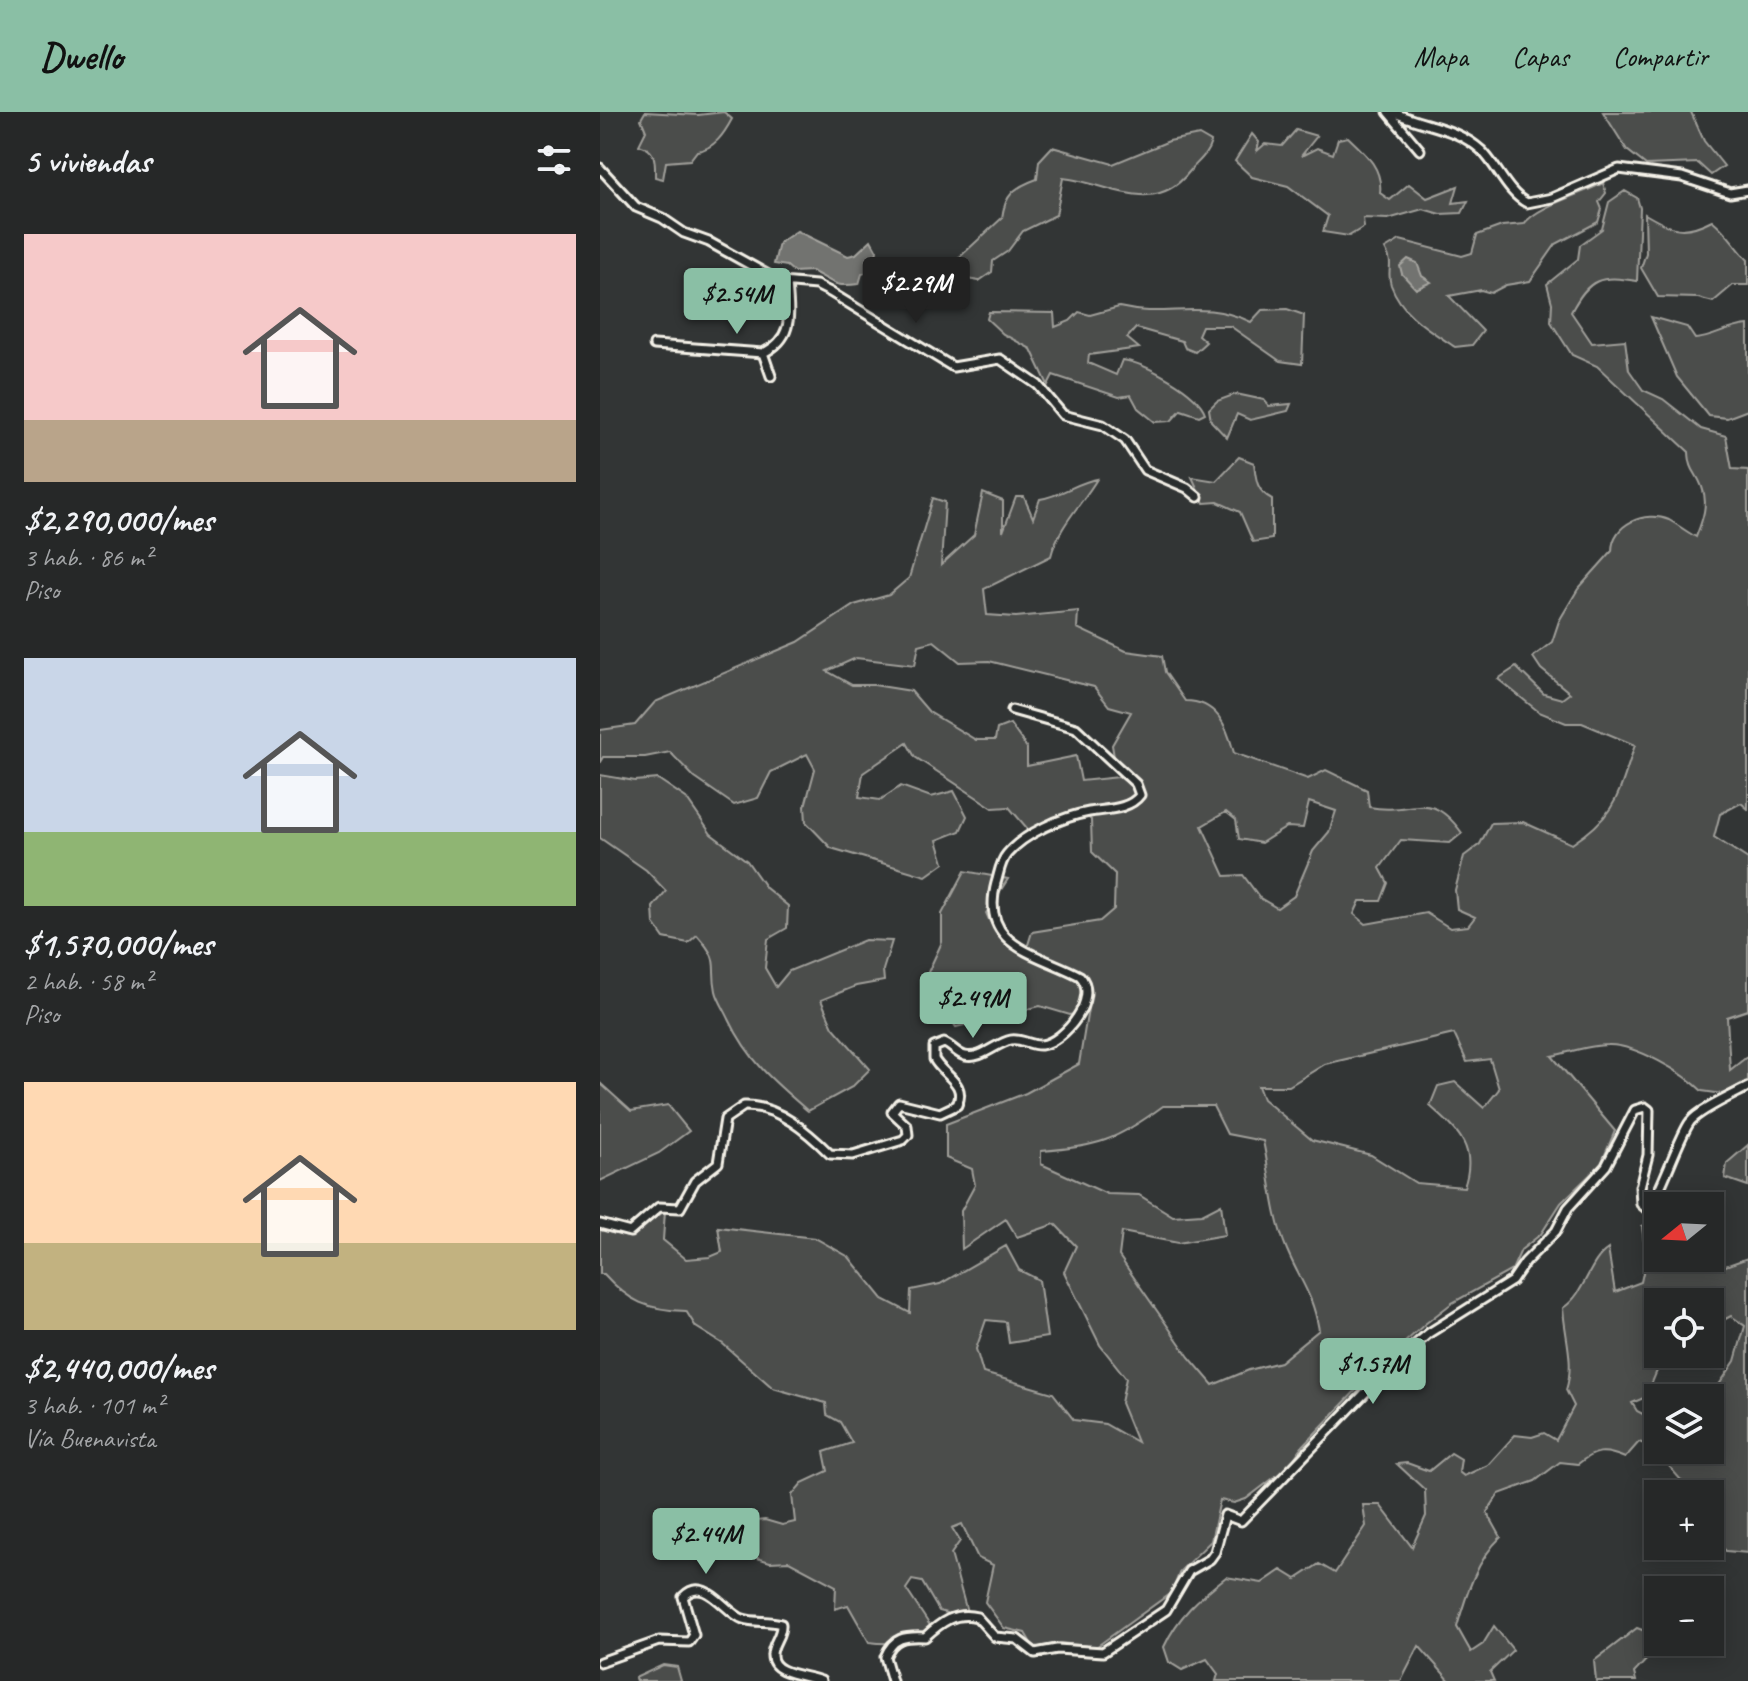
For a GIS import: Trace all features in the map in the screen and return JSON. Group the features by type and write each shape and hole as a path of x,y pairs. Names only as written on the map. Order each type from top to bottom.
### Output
{"street":[{"path":"1391,112 1420,150"},
{"path":"1391,112 1407,119 1447,127 1465,138 1482,151 1520,199 1527,203 1552,198 1619,169 1682,177 1730,193 1748,190"},
{"path":"600,168 636,207 787,283 816,285 830,292 953,367 1000,359 1038,385 1063,415 1086,418 1118,433 1145,470 1187,488 1198,497"},
{"path":"654,345 763,353 785,338 789,325 787,283"},
{"path":"763,353 771,376"},
{"path":"600,1224 630,1232 659,1207 680,1208 695,1181 718,1163 725,1119 744,1106 768,1108 813,1137 830,1154 863,1153 903,1140 908,1135 907,1126 892,1112 899,1103 940,1113 957,1105 960,1091 955,1081 934,1059 934,1047 938,1043 972,1057 1012,1039 1038,1046 1055,1040 1082,1008 1088,997 1080,976 1039,959 1010,939 993,921 991,903 995,888 1008,853 1027,839 1059,820 1125,806 1140,795 1136,784 1076,728 1012,710"},
{"path":"892,1681 885,1657 895,1641 904,1636 925,1637 934,1627 957,1617 977,1617 995,1637 1017,1639 1035,1653 1057,1649 1103,1652 1166,1610 1189,1571 1215,1552 1225,1515 1241,1521 1248,1517 1395,1362 1429,1333 1512,1281 1525,1262 1556,1231 1568,1208 1606,1166 1635,1110 1640,1107 1649,1110 1648,1155 1640,1196 1641,1204 1647,1209 1655,1203 1662,1176 1692,1119 1748,1087"},
{"path":"600,1662 659,1641 693,1639 683,1597 691,1591 705,1591 718,1597 738,1617 781,1624 771,1656 773,1661 792,1674 821,1681"}],"shaded area":[{"path":"645,112 698,115 724,112 732,119 718,140 697,151 690,160 666,162 663,179 655,177 652,153 639,145 646,131 641,119"},
{"path":"1603,112 1691,112 1704,141 1724,166 1711,175 1698,163 1646,165 1627,150"},
{"path":"1296,130 1317,136 1301,156 1317,148 1333,154 1338,139 1348,137 1372,162 1379,176 1380,193 1390,200 1409,184 1427,198 1458,186 1453,203 1468,201 1462,213 1440,214 1423,209 1388,219 1363,218 1364,227 1349,236 1323,232 1328,216 1288,186 1252,177 1235,161 1252,134 1259,142 1257,151 1265,144 1282,146"},
{"path":"1199,135 1211,142 1209,147 1175,186 1160,193 1129,194 1063,178 1056,215 1023,231 1008,251 993,261 992,272 979,281 961,278 950,266 1002,218 1012,192 1037,179 1039,161 1052,147 1113,164 1169,141"},
{"path":"1603,183 1606,193 1599,202 1602,209 1598,222 1556,244 1530,281 1506,285 1491,293 1481,290 1449,296 1483,331 1472,345 1455,347 1418,321 1396,296 1385,249 1400,240 1462,256 1472,253 1477,235 1502,226 1524,224 1549,206"},
{"path":"1625,191 1637,198 1640,208 1637,281 1605,279 1597,282 1584,292 1571,312 1592,343 1625,340 1629,370 1643,390 1663,399 1701,429 1726,436 1732,469 1748,470 1748,809 1741,803 1720,814 1714,837 1748,859 1748,1010 1727,1017 1730,1070 1748,1056 1748,1080 1723,1094 1702,1091 1658,1061 1619,1046 1594,1046 1552,1056 1615,1131 1601,1164 1561,1203 1541,1234 1521,1250 1512,1270 1452,1303 1425,1324 1380,1365 1302,1447 1289,1466 1246,1499 1234,1503 1220,1500 1211,1541 1180,1571 1172,1592 1096,1647 1060,1643 1034,1648 1025,1633 1004,1628 985,1602 993,1565 978,1558 962,1524 952,1528 960,1541 951,1554 969,1619 939,1611 922,1582 912,1580 906,1589 933,1630 929,1640 869,1642 848,1605 835,1609 836,1586 789,1561 770,1562 741,1553 730,1540 729,1524 765,1520 782,1525 795,1522 792,1495 802,1483 828,1471 824,1452 852,1443 840,1422 827,1415 826,1403 773,1388 723,1344 696,1327 686,1311 640,1303 600,1274 600,1230 627,1237 665,1211 663,1240 686,1259 710,1257 722,1252 718,1227 815,1238 849,1257 883,1299 910,1313 911,1290 940,1284 1006,1246 1019,1270 1039,1280 1047,1337 1009,1343 1006,1322 986,1320 976,1349 983,1373 1053,1393 1074,1420 1105,1424 1137,1442 1121,1403 1126,1378 1100,1345 1064,1272 1076,1246 1055,1224 1017,1237 1006,1219 962,1249 961,1211 975,1185 972,1169 946,1158 946,1124 1026,1093 1079,1064 1088,1009 1070,1015 1040,1006 956,1027 924,981 942,942 942,914 965,871 1008,879 986,913 1002,936 1026,951 1032,932 1100,921 1114,909 1115,874 1092,852 1091,820 1082,811 1032,834 1009,807 993,808 915,757 907,743 863,773 859,797 880,800 901,786 931,797 954,791 967,816 960,831 937,840 944,863 926,876 831,848 806,822 805,806 815,769 807,754 771,772 758,798 734,805 695,778 670,752 645,757 603,757 600,762 600,730 635,725 655,702 798,642 854,605 889,595 909,578 933,498 945,502 941,565 974,535 983,493 1003,501 1003,532 1016,497 1024,497 1033,518 1040,499 1097,479 1065,525 1051,556 984,589 987,615 1016,617 1078,611 1077,628 1126,651 1162,656 1165,672 1185,701 1205,705 1219,717 1234,753 1308,779 1326,770 1367,790 1369,807 1429,806 1439,810 1462,833 1450,843 1401,840 1380,868 1388,883 1381,901 1360,901 1354,914 1366,924 1426,913 1450,928 1468,926 1475,917 1457,909 1455,890 1464,856 1480,844 1491,823 1523,822 1572,844 1608,812 1620,790 1635,745 1582,723 1566,723 1539,712 1498,679 1516,667 1544,694 1562,699 1570,693 1541,669 1533,657 1552,642 1559,621 1578,589 1612,551 1618,533 1640,518 1660,517 1696,537 1704,512 1704,493 1692,468 1689,452 1597,366 1572,355 1551,322 1552,303 1547,284 1578,259 1580,245 1602,229 1609,202","holes":["934,641 960,662 989,661 1094,687 1109,706 1131,712 1112,745 1115,763 1135,788 1119,777 1081,781 1076,756 1027,766 1027,748 1010,724 997,729 995,740 976,740 929,712 911,691 852,685 827,671 856,658 915,665 919,645","1309,802 1336,811 1329,832 1313,851 1294,896 1277,908 1260,898 1243,875 1225,876 1202,826 1226,812 1236,820 1239,839 1261,843 1287,827 1303,828","1454,1034 1467,1062 1490,1059 1499,1089 1484,1108 1455,1082 1438,1086 1430,1106 1457,1132 1467,1150 1469,1161 1464,1187 1416,1183 1371,1155 1312,1140 1263,1099 1258,1086 1289,1086 1325,1064","1163,1106 1213,1106 1227,1134 1263,1141 1282,1237 1309,1297 1319,1330 1280,1362 1249,1370 1213,1385 1189,1357 1119,1256 1122,1232 1178,1243 1225,1235 1221,1204 1202,1214 1173,1216 1139,1195 1107,1194 1041,1164 1041,1151 1106,1140"]},
{"path":"1645,214 1678,229 1693,228 1712,220 1748,260 1748,285 1733,285 1713,302 1698,298 1658,297 1641,268 1646,253"},
{"path":"797,231 848,256 856,254 871,240 877,251 873,270 862,274 859,284 843,285 811,271 794,272 787,266 774,264 779,243"},
{"path":"1408,259 1417,263 1422,276 1431,282 1416,289 1402,274 1400,266"},
{"path":"1119,307 1153,311 1215,311 1251,322 1262,310 1287,309 1304,315 1302,364 1280,361 1230,326 1202,326 1198,335 1206,342 1195,352 1185,348 1182,341 1136,328 1127,338 1139,348 1089,355 1088,363 1116,375 1122,360 1144,366 1181,387 1205,413 1199,416 1181,410 1171,421 1155,422 1138,408 1131,395 1119,397 1053,375 1048,385 1031,349 1003,334 987,319 989,312 1054,313 1055,327 1070,321 1079,312 1090,315"},
{"path":"1651,317 1687,327 1695,339 1748,325 1748,410 1727,418 1709,416 1677,377"},
{"path":"1236,394 1264,400 1269,406 1291,404 1288,411 1250,420 1237,414 1227,438 1211,421 1209,409 1217,401"},
{"path":"1239,457 1254,463 1260,488 1272,499 1272,539 1253,542 1240,512 1218,502 1204,503 1192,477 1216,481"},
{"path":"600,775 635,781 658,779 686,798 711,834 747,861 766,888 788,906 787,928 768,939 765,968 776,987 789,971 865,940 892,941 883,970 884,981 856,986 821,1000 833,1027 870,1069 852,1087 808,1111 753,1058 736,1034 718,998 714,963 705,944 697,935 688,943 664,938 654,924 653,907 666,891 646,870 600,838"},
{"path":"600,1083 631,1111 668,1105 689,1131 659,1153 600,1181"},
{"path":"1748,1145 1748,1186 1725,1178 1727,1163"},
{"path":"1608,1249 1615,1292 1641,1282 1644,1268 1644,1272 1724,1272 1724,1267 1748,1258 1748,1553 1724,1549 1724,1480 1681,1480 1667,1464 1724,1464 1724,1384 1719,1384 1735,1361 1745,1326 1731,1316 1724,1320 1724,1288 1644,1288 1644,1368 1658,1368 1651,1384 1644,1384 1644,1398 1632,1403 1644,1415 1644,1444 1639,1442 1625,1458 1600,1452 1578,1464 1560,1462 1535,1481 1499,1494 1487,1512 1501,1537 1479,1567 1457,1627 1471,1652 1483,1644 1494,1626 1513,1650 1490,1672 1494,1681 1450,1681 1419,1646 1401,1681 1216,1681 1218,1674 1207,1659 1182,1670 1169,1662 1164,1647 1176,1626 1198,1600 1226,1577 1262,1583 1281,1570 1296,1579 1319,1564 1335,1573 1366,1526 1363,1505 1380,1505 1412,1547 1426,1516 1425,1490 1397,1464 1407,1463 1429,1471 1451,1453 1461,1459 1459,1472 1464,1476 1488,1465 1515,1435 1532,1437 1544,1433 1556,1440 1574,1406 1566,1390 1570,1360 1563,1308 1571,1302"},
{"path":"1637,1628 1644,1631 1644,1656 1650,1656 1634,1673 1636,1681 1596,1681 1594,1661"},
{"path":"663,1665 677,1667 681,1681 636,1681 635,1678"}]}
